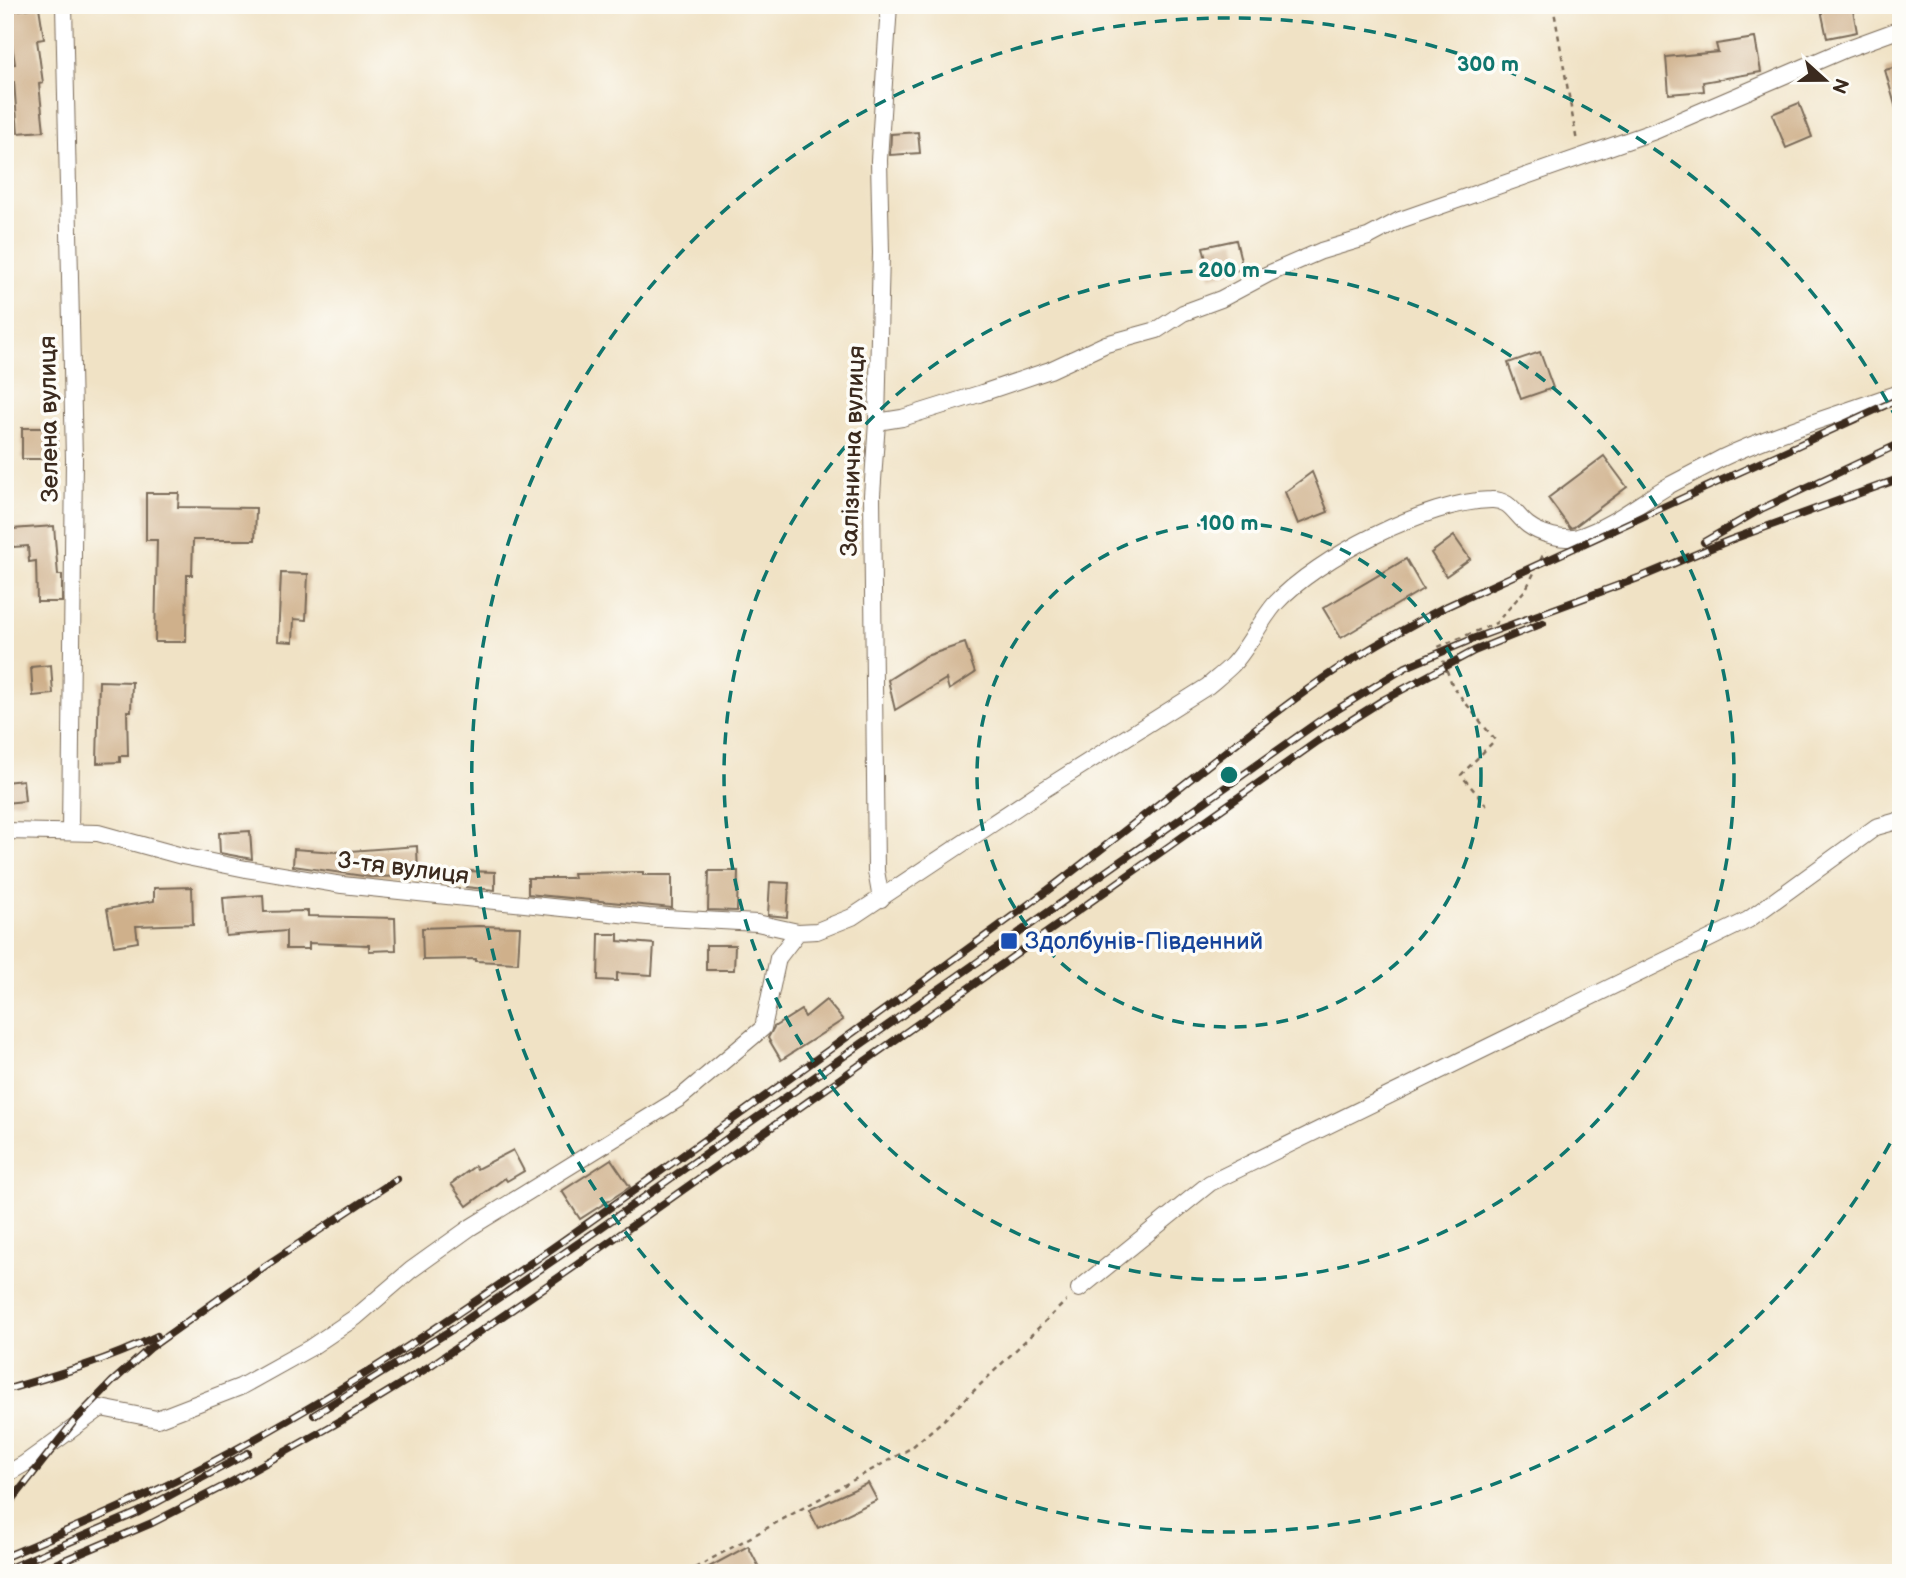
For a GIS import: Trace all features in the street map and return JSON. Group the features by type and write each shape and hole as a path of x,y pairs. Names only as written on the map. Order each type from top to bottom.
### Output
{"street":[{"name":"Зелена вулиця","path":"64,5 74,459 70,832"},
{"name":"Залізнична вулиця","path":"881,898 876,871 872,495 877,422 881,253 879,160 889,5"},
{"path":"877,422 902,418 979,394 1050,370 1106,344 1157,330 1184,313 1221,299 1321,251 1368,237 1400,220 1706,110 1757,86 1901,29"},
{"path":"5,1475 101,1408 157,1419 240,1387 310,1348 356,1317 411,1270 471,1227 680,1098 763,1028 778,958 799,932 817,931 852,917 1040,792 1208,686 1233,664 1274,606 1297,584 1348,549 1397,525 1433,512 1480,500 1497,499 1511,505 1528,525 1572,539 1601,530 1670,485 1722,458 1795,428 1901,392"},
{"path":"1079,1289 1210,1184 1748,920 1876,827 1901,820"},
{"name":"3-тя вулиця","path":"5,831 98,833 233,867 342,885 635,916 757,923 799,932"}],"path":[{"path":"1553,5 1579,156"},
{"path":"1487,806 1461,775 1495,740 1454,687 1438,647 1496,623 1526,589 1553,535"},
{"path":"685,1573 911,1448 947,1417 1079,1289"}],"building":[{"path":"1820,5 1852,5 1857,32 1827,38"},
{"path":"39,7 44,39 37,40 43,83 39,84 44,131 18,133 14,82 5,83 5,65 15,64 7,12"},
{"path":"1755,38 1761,72 1703,82 1704,91 1669,94 1666,57 1718,52 1716,44"},
{"path":"1901,66 1901,111 1897,112 1885,70"},
{"path":"1799,103 1812,137 1786,148 1772,114"},
{"path":"918,132 920,153 890,155 891,134"},
{"path":"1236,240 1243,269 1210,277 1203,247"},
{"path":"1540,352 1553,388 1521,399 1508,363"},
{"path":"22,428 58,428 58,459 22,459"},
{"path":"1604,456 1627,487 1570,528 1548,498"},
{"path":"1312,472 1328,512 1298,524 1285,492"},
{"path":"146,493 179,493 178,507 256,508 255,540 193,540 192,575 187,575 186,642 155,642 157,540 146,540"},
{"path":"54,526 58,575 62,575 62,602 37,602 36,561 29,562 28,546 13,547 12,529"},
{"path":"1454,536 1470,559 1446,576 1431,553"},
{"path":"1406,559 1423,589 1341,638 1323,608"},
{"path":"281,573 308,574 306,620 294,619 293,642 278,641"},
{"path":"965,643 975,673 949,690 946,679 895,710 888,680 926,656"},
{"path":"51,665 53,694 33,696 31,667"},
{"path":"99,681 132,682 131,711 127,711 128,756 120,756 120,762 97,763"},
{"path":"23,780 25,801 5,803 5,782"},
{"path":"250,831 252,859 220,853 219,833"},
{"path":"417,846 418,876 370,877 293,866 294,849 336,852"},
{"path":"466,871 495,872 495,890 466,887"},
{"path":"709,871 738,871 737,911 708,910"},
{"path":"643,872 643,875 672,875 672,908 528,894 528,878 574,878 573,873"},
{"path":"770,882 789,883 787,917 768,915"},
{"path":"192,887 193,924 136,926 138,942 114,946 107,909 154,901 154,888"},
{"path":"263,895 264,912 308,911 308,916 395,918 396,950 369,951 369,945 309,943 309,949 286,949 286,931 226,936 223,898"},
{"path":"520,927 518,963 476,959 423,960 422,928"},
{"path":"599,934 618,934 618,941 654,944 652,975 617,973 617,981 598,980"},
{"path":"706,945 735,945 734,970 706,970"},
{"path":"826,1000 843,1020 781,1060 768,1038 774,1027 801,1010 805,1017"},
{"path":"513,1150 524,1171 507,1181 505,1178 467,1206 451,1184 475,1166 477,1169"},
{"path":"611,1159 630,1187 580,1219 562,1191"},
{"path":"868,1483 877,1500 818,1528 809,1510"},
{"path":"748,1546 762,1573 698,1573"}],"railway":[{"path":"5,1557 125,1505 195,1471 310,1407 422,1337 586,1224 890,1006 1074,871 1273,715 1356,657 1441,609 1901,398"},
{"path":"1704,542 1761,509 1901,443"},
{"path":"314,1415 453,1329 1325,717 1406,667 1730,540 1901,478"},
{"path":"34,1573 152,1523 228,1484 344,1419 427,1368 1318,741 1383,700 1474,651 1543,623"},
{"path":"5,1509 76,1419 150,1348 265,1266 397,1179"},
{"path":"5,1390 101,1360 157,1336"},
{"path":"5,1570 139,1512 248,1453"}],"place":[{"name":"Здолбунів-Південний","path":"1009,941"}]}
